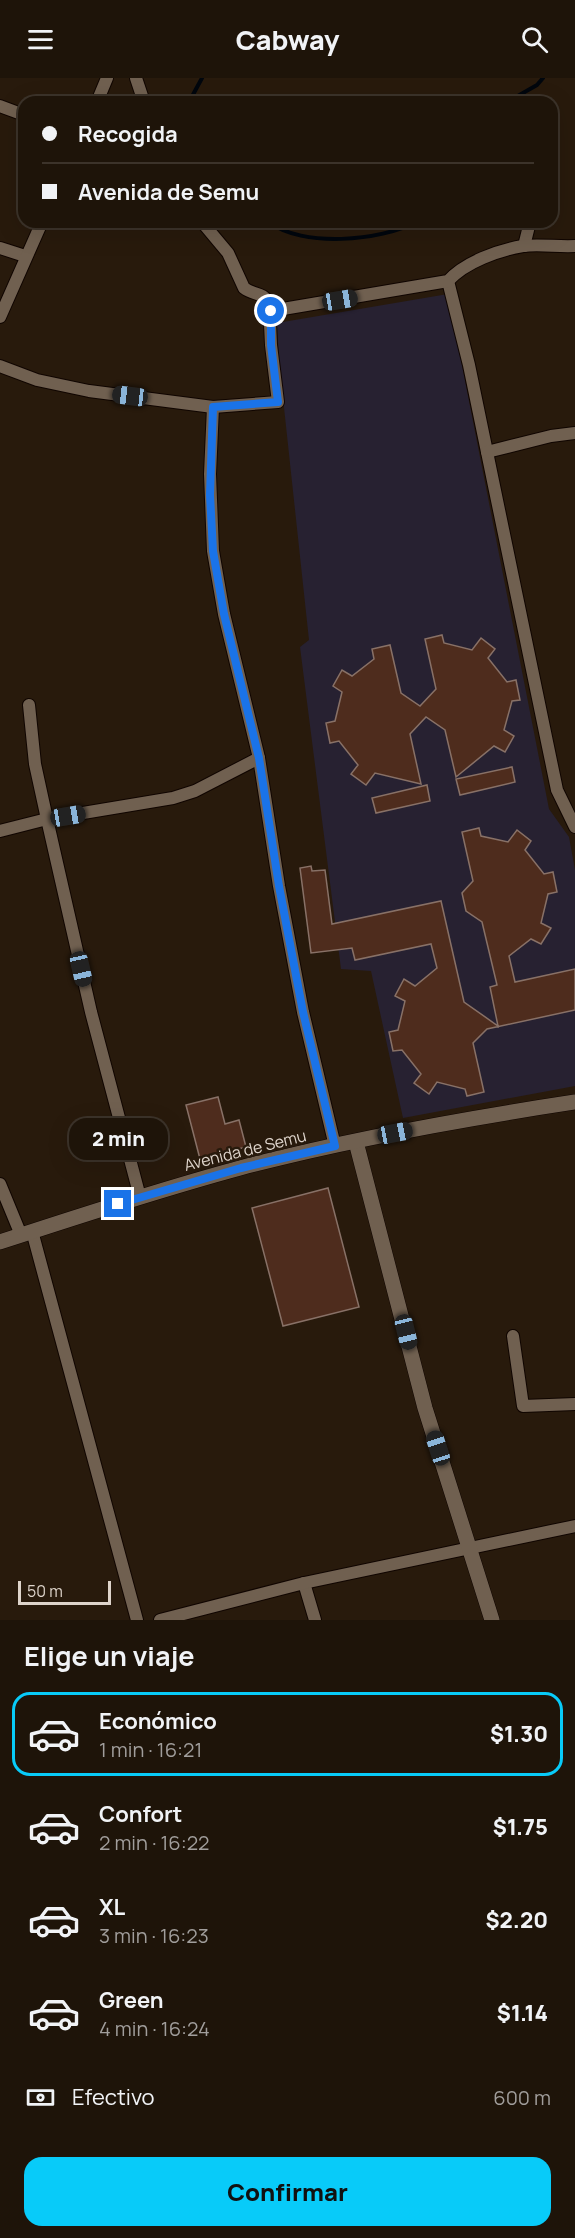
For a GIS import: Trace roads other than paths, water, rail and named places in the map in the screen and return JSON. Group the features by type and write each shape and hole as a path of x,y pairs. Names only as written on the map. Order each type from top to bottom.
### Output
{"main road":[{"name":"Avenida de Semu","path":"0,1242 140,1197 241,1168 335,1146 508,1112 575,1102"},
{"path":"356,1142 425,1408 492,1620"}],"street":[{"path":"100,96 107,78"},
{"path":"136,78 142,96"},
{"path":"0,106 18,113"},
{"path":"0,317 39,228"},
{"path":"0,366 37,380 88,391 213,407 278,402 271,345 271,311 267,298 244,288 228,252 207,228"},
{"path":"524,246 528,228"},
{"path":"271,311 448,281 466,267 498,253 524,246 575,246"},
{"path":"0,248 26,256"},
{"path":"448,281 469,365 557,790 575,827"},
{"path":"213,407 210,495 213,551 224,614 259,758 279,886 303,1012 335,1146"},
{"path":"487,452 551,436 575,433"},
{"path":"29,705 35,764 47,819 91,1012 140,1197"},
{"path":"0,831 47,819 173,798 195,790 259,758"},
{"path":"0,1184 26,1233 137,1620"},
{"path":"513,1336 523,1406 575,1404"},
{"path":"160,1620 304,1583 575,1526"},
{"path":"304,1583 315,1620"}],"waterway":[{"path":"192,96 202,78"},
{"path":"518,96 537,85 543,78"},
{"path":"280,228 301,236 342,239 383,234 403,228"}]}
